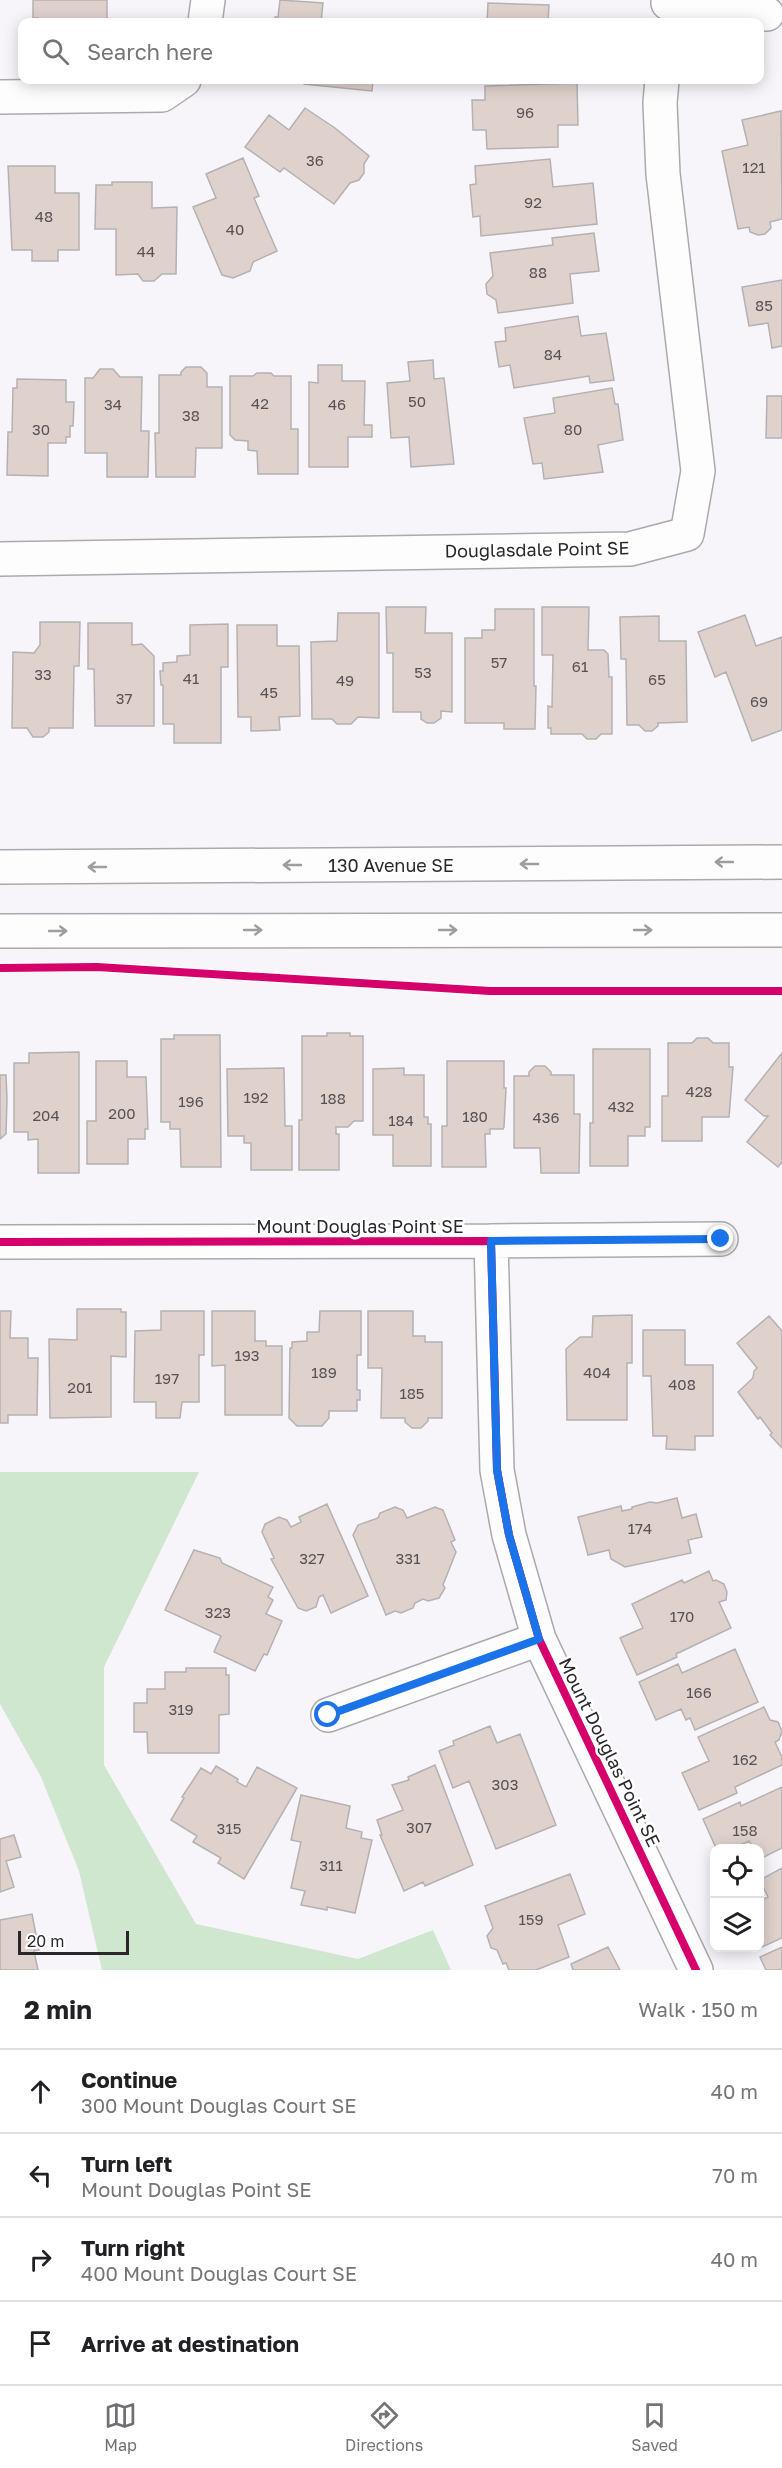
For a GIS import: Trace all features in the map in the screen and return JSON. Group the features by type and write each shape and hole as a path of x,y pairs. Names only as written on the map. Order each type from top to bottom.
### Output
{"street":[{"path":"206,18 208,0"},
{"path":"668,9 767,14"},
{"path":"0,97 162,95 178,84"},
{"name":"Douglasdale Point SE","path":"0,559 630,549 687,534 698,471 663,174 660,103 662,84"},
{"name":"130 Avenue SE","path":"0,867 782,862"},
{"path":"0,931 781,930"},
{"path":"491,1241 721,1239"},
{"name":"Mount Douglas Point SE","path":"0,1242 491,1241 497,1470 509,1535 539,1639 696,1970"},
{"path":"328,1715 539,1639"}],"green space":[{"path":"0,1472 199,1472 104,1667 104,1765 196,1924 358,1959 433,1930 451,1970 102,1970 79,1871 41,1777 0,1704"}],"building":[{"path":"33,0 107,0 107,18 33,18"},
{"path":"280,0 323,3 321,18 275,18 278,17"},
{"path":"488,3 549,5 548,18 487,18"},
{"path":"304,84 373,84 372,91"},
{"path":"577,84 578,125 558,125 558,147 487,149 486,130 473,130 472,100 485,100 485,86"},
{"path":"305,108 335,128 369,156 364,164 364,173 359,180 350,183 334,204 284,168 280,172 245,147 269,115 289,130"},
{"path":"781,111 782,219 770,222 771,228 765,234 758,235 750,232 749,227 738,229 722,151 748,145 742,120"},
{"path":"243,158 259,196 254,198 277,251 253,262 250,271 233,278 222,275 193,207 216,198 206,174"},
{"path":"550,159 553,187 593,183 597,224 481,236 480,216 473,217 470,185 476,184 475,166"},
{"path":"8,166 55,166 55,193 79,193 79,250 58,250 58,261 32,261 32,250 12,250"},
{"path":"112,182 152,182 152,208 177,207 176,274 162,274 154,281 143,281 138,274 116,275 116,229 95,229 96,185 112,185"},
{"path":"594,233 599,271 570,274 573,303 498,313 496,300 487,294 486,284 493,276 490,253 553,245 552,238"},
{"path":"782,280 782,346 772,348 768,323 749,326 742,287"},
{"path":"578,316 581,336 606,333 614,380 590,383 589,376 514,388 510,365 499,367 495,342 506,341 505,328"},
{"path":"433,360 434,379 444,378 454,464 411,467 409,437 391,438 387,383 410,381 408,362"},
{"path":"318,365 342,365 342,381 365,381 364,425 372,425 372,437 348,437 348,467 309,467 309,382 318,383"},
{"path":"186,367 201,367 207,373 207,387 222,387 222,448 196,448 195,477 156,477 155,433 159,433 159,375 181,375"},
{"path":"100,369 113,369 120,377 142,377 141,431 149,431 148,477 107,477 107,453 85,453 85,378 93,378"},
{"path":"257,373 291,376 291,429 298,429 298,474 258,474 257,451 248,450 248,441 235,440 230,435 230,376 253,376"},
{"path":"17,379 66,380 66,402 74,402 70,437 66,437 66,443 48,443 48,476 7,475 8,432 12,432 13,388 17,388"},
{"path":"612,388 615,404 618,404 623,440 598,445 603,472 544,479 542,463 533,464 524,418 555,413 553,398"},
{"path":"767,396 782,396 782,438 766,438"},
{"path":"386,607 426,607 425,633 452,633 452,712 441,711 441,718 434,723 427,723 421,719 421,712 393,712 393,653 387,653"},
{"path":"542,607 589,607 588,650 604,650 608,654 609,677 612,677 612,734 601,734 596,739 587,739 582,734 551,734 551,728 548,728 548,706 552,707 553,655 542,655"},
{"path":"495,609 534,609 535,729 504,729 504,723 465,723 465,638 482,638 482,630 495,630"},
{"path":"338,613 379,613 379,718 358,717 351,724 337,724 332,719 312,719 311,642 337,641"},
{"path":"745,615 756,646 782,637 782,730 752,741 726,672 715,677 698,632"},
{"path":"659,616 659,641 686,641 687,722 658,723 652,731 645,731 639,725 627,725 626,659 621,659 620,617"},
{"path":"40,622 80,622 79,666 74,666 73,728 49,728 49,732 43,737 33,737 27,728 12,728 13,652 34,653 40,645"},
{"path":"88,623 132,623 132,645 142,644 154,656 154,726 95,726 94,669 88,669"},
{"path":"228,624 228,667 221,667 221,743 174,743 174,724 163,724 163,685 161,685 160,671 163,671 163,663 177,662 177,656 190,655 190,625"},
{"path":"237,625 277,625 277,646 299,646 300,716 279,717 280,730 251,731 251,717 238,717"},
{"path":"327,1033 350,1033 350,1036 363,1036 363,1121 354,1121 348,1127 336,1127 336,1134 339,1134 339,1170 299,1170 299,1120 302,1120 302,1036 327,1036"},
{"path":"174,1035 220,1035 221,1167 181,1167 180,1129 170,1129 170,1122 161,1122 161,1039 174,1039"},
{"path":"697,1038 708,1038 713,1043 729,1043 729,1067 733,1067 729,1117 702,1117 702,1141 662,1141 662,1096 668,1096 668,1043 692,1043"},
{"path":"593,1049 650,1049 650,1127 645,1127 645,1136 628,1136 628,1166 590,1166 590,1123 593,1123"},
{"path":"79,1052 79,1173 38,1173 38,1139 28,1140 28,1132 14,1132 14,1063 29,1063 29,1053"},
{"path":"782,1053 782,1162 778,1167 747,1142 768,1116 764,1116 745,1100"},
{"path":"96,1061 127,1061 127,1077 146,1077 148,1129 145,1129 145,1139 128,1139 128,1164 87,1164 87,1121 96,1121"},
{"path":"447,1061 504,1061 504,1088 506,1088 504,1127 503,1129 490,1129 490,1134 485,1134 486,1167 442,1167 442,1126 447,1126"},
{"path":"535,1066 545,1066 551,1075 574,1075 574,1114 580,1114 579,1173 541,1173 540,1148 514,1148 514,1076 529,1076 529,1072"},
{"path":"284,1068 285,1126 292,1126 292,1170 251,1170 251,1143 244,1143 244,1136 228,1136 227,1069"},
{"path":"404,1068 404,1075 424,1075 424,1117 428,1117 428,1124 431,1124 431,1166 393,1166 393,1135 373,1135 373,1069"},
{"path":"0,1075 6,1075 7,1099 6,1134 0,1139"},
{"path":"77,1309 121,1309 121,1312 126,1312 126,1357 111,1356 111,1417 50,1418 49,1339 77,1340"},
{"path":"0,1311 11,1311 10,1338 28,1338 28,1358 38,1358 37,1415 8,1415 8,1423 0,1423"},
{"path":"161,1311 204,1311 204,1355 199,1355 199,1402 182,1402 180,1418 156,1418 156,1402 134,1402 135,1331 161,1330"},
{"path":"212,1311 255,1311 255,1341 266,1341 266,1346 282,1346 282,1415 225,1415 225,1365 212,1366"},
{"path":"320,1311 361,1311 361,1355 357,1355 357,1390 360,1390 360,1400 357,1400 357,1411 329,1411 329,1418 322,1426 297,1426 289,1418 290,1348 292,1348 292,1342 307,1341 307,1332 319,1332"},
{"path":"368,1311 413,1311 413,1336 425,1336 425,1342 442,1342 442,1418 428,1418 421,1428 412,1428 405,1422 405,1418 381,1418 382,1368 368,1368"},
{"path":"632,1315 632,1363 627,1363 627,1420 567,1420 566,1349 580,1337 592,1337 593,1316"},
{"path":"769,1316 782,1331 782,1448 770,1435 772,1433 760,1417 758,1419 738,1392 753,1378 757,1368 737,1343"},
{"path":"643,1330 685,1330 685,1365 713,1365 713,1436 695,1436 695,1450 666,1449 667,1436 653,1436 651,1376 643,1376"},
{"path":"677,1498 682,1518 696,1514 702,1537 688,1540 691,1553 625,1567 611,1559 609,1550 588,1555 578,1517 621,1506 622,1511 650,1502 657,1503"},
{"path":"327,1504 368,1596 331,1613 323,1595 319,1597 316,1607 306,1611 298,1608 271,1559 274,1558 262,1532 265,1524 279,1517 287,1520 291,1527 301,1522 299,1517"},
{"path":"395,1507 403,1510 407,1518 435,1507 443,1510 455,1540 451,1542 456,1552 443,1585 445,1588 439,1598 428,1601 423,1599 415,1603 413,1608 401,1613 395,1611 386,1615 353,1535 358,1525 378,1518 380,1513"},
{"path":"194,1550 220,1558 222,1563 273,1587 268,1597 273,1600 266,1614 282,1621 267,1655 264,1654 255,1671 214,1652 221,1636 165,1610"},
{"path":"709,1571 713,1581 724,1584 727,1592 726,1600 719,1602 731,1628 637,1675 620,1638 643,1628 632,1604 682,1580 684,1583"},
{"path":"735,1649 758,1702 695,1730 690,1718 686,1720 681,1709 656,1720 639,1682 678,1664 682,1673"},
{"path":"186,1668 226,1668 226,1675 229,1675 229,1714 219,1715 219,1753 148,1753 147,1732 134,1732 134,1703 147,1703 147,1689 165,1689 165,1672 186,1672"},
{"path":"764,1707 770,1720 778,1722 782,1731 779,1740 775,1742 782,1757 782,1765 735,1787 737,1793 699,1810 682,1773 709,1761 698,1737"},
{"path":"490,1726 497,1743 520,1734 556,1825 496,1849 469,1781 453,1788 439,1751 454,1745 453,1741"},
{"path":"435,1765 473,1865 425,1886 423,1882 404,1891 380,1835 382,1835 377,1820 403,1810 392,1785 409,1780 408,1777"},
{"path":"216,1766 238,1779 237,1782 246,1787 257,1767 297,1788 244,1879 218,1863 221,1858 193,1842 197,1836 171,1820 184,1798 182,1797 201,1768 211,1774"},
{"path":"782,1787 782,1848 764,1857 764,1844 751,1844 749,1841 743,1844 714,1844 703,1819 740,1802 741,1806"},
{"path":"301,1795 350,1806 346,1828 362,1832 361,1838 372,1840 355,1913 327,1907 327,1910 301,1905 305,1891 291,1888 301,1842 291,1840"},
{"path":"14,1835 21,1857 6,1861 14,1887 0,1892 0,1839"},
{"path":"782,1868 782,1938 764,1946 764,1899 768,1897 764,1888 764,1878"},
{"path":"570,1874 585,1914 558,1925 569,1957 536,1970 509,1970 506,1963 503,1964 497,1950 491,1948 487,1936 493,1928 485,1906"},
{"path":"32,1914 39,1950 34,1951 38,1970 0,1970 0,1920"},
{"path":"608,1947 620,1970 573,1970 571,1964"},
{"path":"782,1947 782,1970 766,1970 760,1957"}],"cycle path":[{"path":"0,968 97,967 490,991 782,991"},
{"path":"0,1242 491,1241 497,1470 509,1535 539,1639 696,1970"}],"route":[{"path":"328,1715 539,1639 509,1535 497,1470 491,1241 721,1239"}]}
